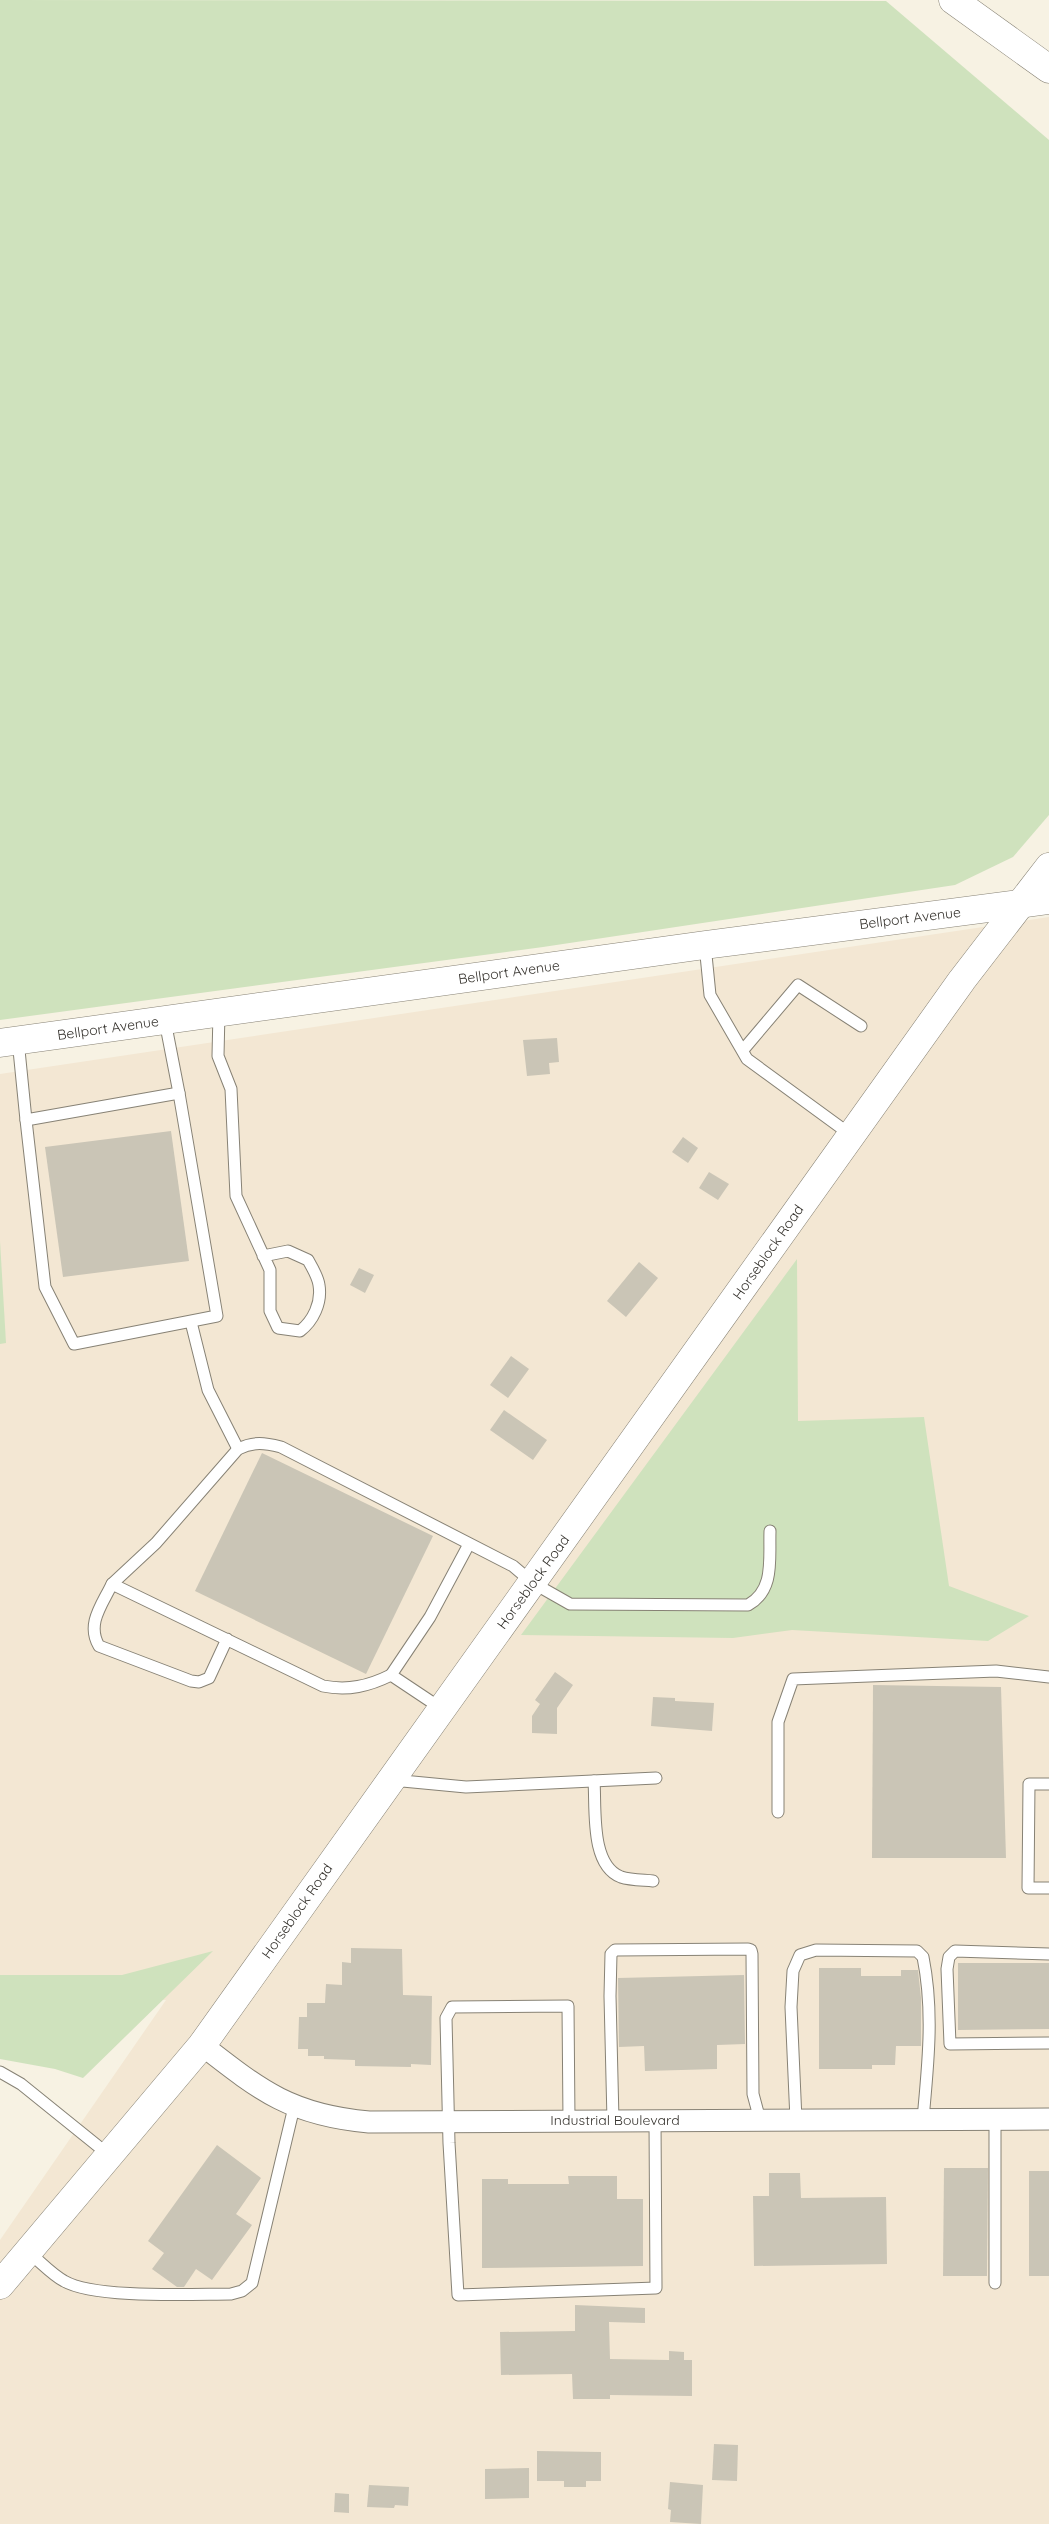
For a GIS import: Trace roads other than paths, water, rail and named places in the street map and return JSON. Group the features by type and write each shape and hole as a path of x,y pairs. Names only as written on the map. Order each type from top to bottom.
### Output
{"main road":[{"path":"953,0 1049,69"},
{"name":"Horseblock Road","path":"0,2285 202,2045 851,1136 1018,904 1049,866"},
{"name":"Bellport Avenue","path":"9,1042 705,945 1049,900"}],"street":[{"name":"Industrial Boulevard","path":"202,2045 254,2085 294,2107 345,2120 448,2122 1049,2119"}],"lane":[{"path":"705,945 710,995 747,1059 851,1136"},
{"path":"743,1050 798,985 861,1026"},
{"path":"219,1012 218,1056 231,1089 236,1196 263,1256 270,1270 270,1311 278,1328 300,1331 310,1322 317,1306 320,1285 308,1260 288,1251 263,1256"},
{"path":"9,1042 26,1120 45,1286 74,1344 217,1316 165,1021"},
{"path":"26,1120 179,1093"},
{"path":"191,1322 208,1390 238,1449"},
{"path":"227,1639 209,1678 199,1682 191,1681 99,1646 93,1636 93,1623 112,1584 156,1543 238,1449 250,1443 281,1447 513,1566 532,1583 570,1604 748,1605 759,1599 767,1587 770,1531"},
{"path":"112,1584 323,1686 340,1690 371,1685 392,1675 430,1617 468,1544"},
{"path":"778,1812 778,1722 793,1679 996,1671 1049,1677"},
{"path":"392,1675 442,1709"},
{"path":"391,1780 466,1787 656,1778"},
{"path":"594,1781 598,1850 606,1868 622,1877 653,1881"},
{"path":"1049,1784 1029,1784 1028,1888 1049,1888"},
{"path":"613,2120 611,1954 616,1950 751,1950 753,2094 760,2120"},
{"path":"796,2120 792,2074 793,1971 800,1955 816,1950 917,1951 923,1957 930,2016 930,2056 924,2119"},
{"path":"1049,1954 955,1951 949,1957 947,1969 950,2044 1049,2043"},
{"path":"570,2120 568,2006 452,2007 448,2012 448,2122 458,2296 656,2288 655,2120"},
{"path":"0,2072 21,2084 109,2155"},
{"path":"28,2252 63,2281 80,2288 156,2295 231,2294 242,2291 252,2283 294,2107"},
{"path":"995,2119 995,2283"}]}
